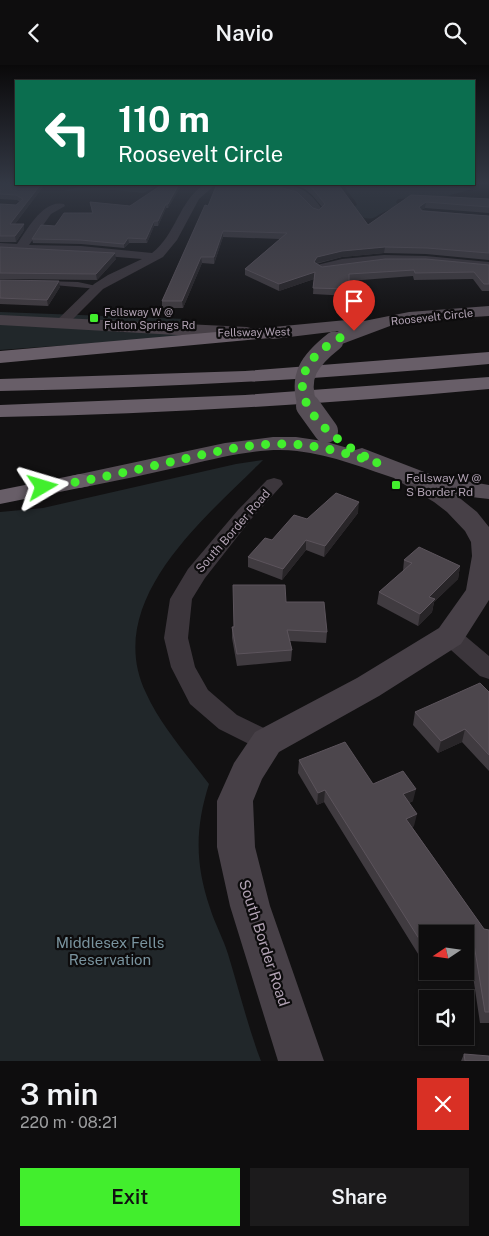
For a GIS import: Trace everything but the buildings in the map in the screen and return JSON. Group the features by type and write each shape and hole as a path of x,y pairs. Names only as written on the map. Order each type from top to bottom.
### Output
{"highway":[{"path":"0,357 273,333"},
{"path":"0,385 290,375 489,358"},
{"path":"0,411 238,403 489,383"},
{"path":"0,497 80,481"}],"main road":[{"name":"Roosevelt Circle","path":"489,311 418,317 371,325 334,341 312,360 303,382 308,407 326,431 346,446 404,474 452,487 489,492"},
{"name":"Fellsway West","path":"0,321 203,332 273,333 418,317"},
{"path":"0,489 43,487 80,481 225,450 273,444 296,444 323,448 378,463"},
{"name":"South Border Road","path":"301,1061 250,906 236,847 234,801 247,773 268,742 368,687 450,635 485,584 486,554 474,525 455,504 434,489 404,474"}],"street":[{"path":"21,247 35,228"},
{"path":"60,324 98,287 119,274 156,257 175,237 179,228"},
{"path":"0,247 156,257"},
{"path":"322,269 354,260 402,259 489,266"},
{"name":"South Border Road","path":"268,742 228,722 199,697 183,667 176,638 181,599 196,574 245,514 274,484"},
{"path":"450,635 489,670"}],"lane":[{"path":"39,283 78,284 98,287"}],"green space":[{"path":"0,312 186,319 179,337 0,350"},
{"name":"Middlesex Fells Reservation","path":"263,460 214,508 166,564 148,594 138,626 136,659 146,693 159,717 209,784 204,800 199,831 199,861 205,892 228,954 261,1061 0,1061 0,512 43,508 236,464"}],"place":[{"name":"Fellsway W @ Fulton Springs Rd","path":"94,318"},
{"name":"Fellsway W @ S Border Rd","path":"396,485"}],"route":[{"path":"43,487 119,474 225,450 259,445 296,444 323,448 378,463 346,446 321,426 305,400 303,382 307,367 328,345 354,331"}]}
